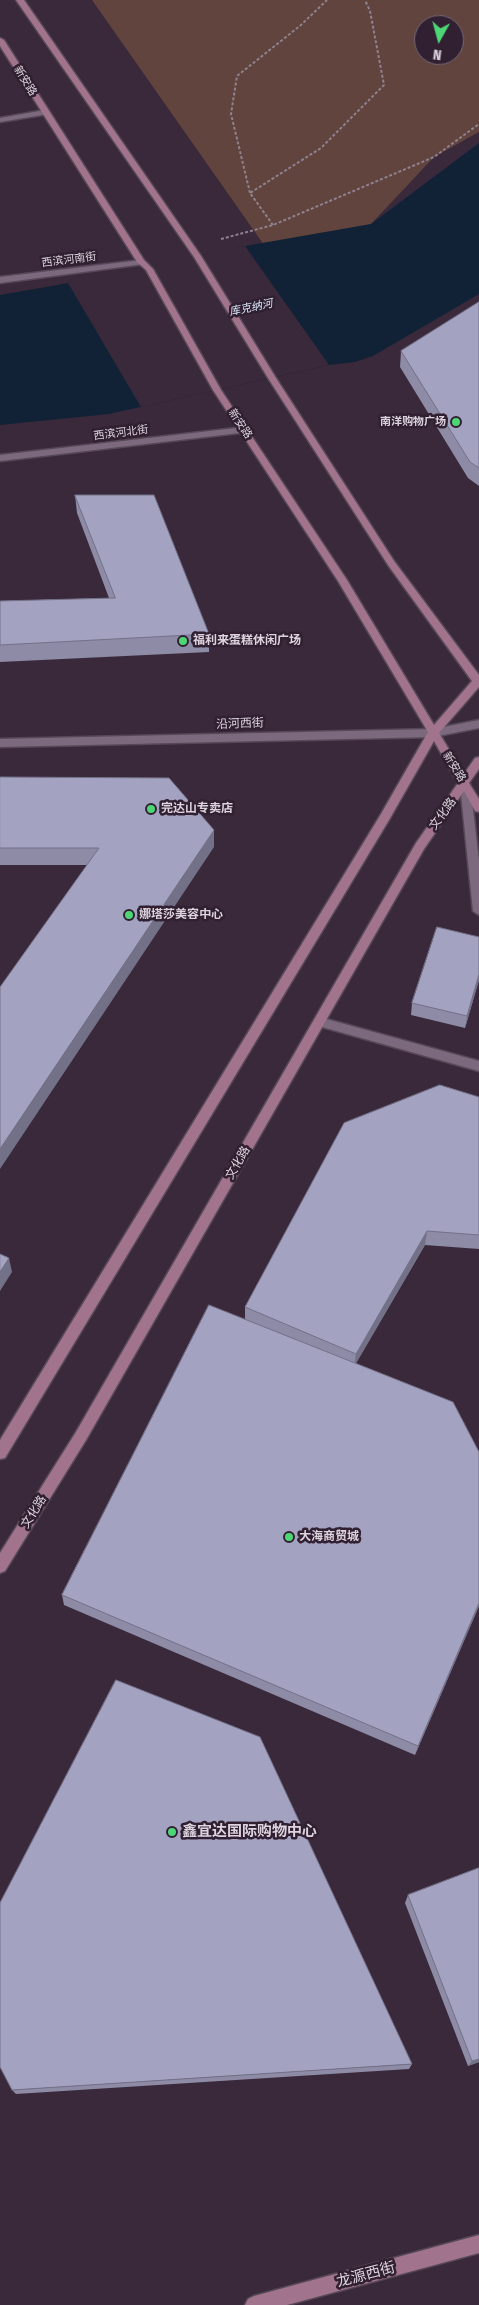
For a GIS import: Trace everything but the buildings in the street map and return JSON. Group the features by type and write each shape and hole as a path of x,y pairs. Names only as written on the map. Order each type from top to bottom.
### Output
{"main road":[{"path":"0,1453 433,733 479,681 391,563 272,378 197,256 20,0"},
{"name":"新安路","path":"0,40 141,262 149,269 217,390 342,580 479,808"},
{"name":"文化路","path":"0,1566 81,1436 420,846 465,784 479,761"},
{"name":"龙源西街","path":"254,2305 479,2244"}],"street":[{"path":"0,120 45,112"},
{"name":"西滨河南街","path":"0,280 141,262"},
{"name":"西滨河北街","path":"0,458 244,430"},
{"name":"沿河西街","path":"0,743 433,733 479,724"},
{"path":"465,784 479,911"},
{"path":"319,1022 479,1066"}],"path":[{"path":"273,224 250,193 232,114 237,76 301,25 327,0"},
{"path":"250,193 321,148 384,85 370,11 365,0"},
{"path":"189,247 273,224 434,157 479,124"}],"shaded area":[{"path":"92,0 479,0 479,132 434,157 356,240 264,245"}],"water":[{"name":"库克纳河","path":"479,143 479,294 373,356 355,362 329,365 109,414 0,425 0,295 149,269 245,246 371,224"}],"pier":[{"path":"245,246 329,365 141,407 68,283"}],"place":[{"name":"南洋购物广场","path":"456,422"},
{"name":"福利来蛋糕休闲广场","path":"183,641"},
{"name":"完达山专卖店","path":"151,809"},
{"name":"娜塔莎美容中心","path":"129,915"},
{"name":"大海商贸城","path":"289,1537"},
{"name":"鑫宜达国际购物中心","path":"172,1832"}]}
